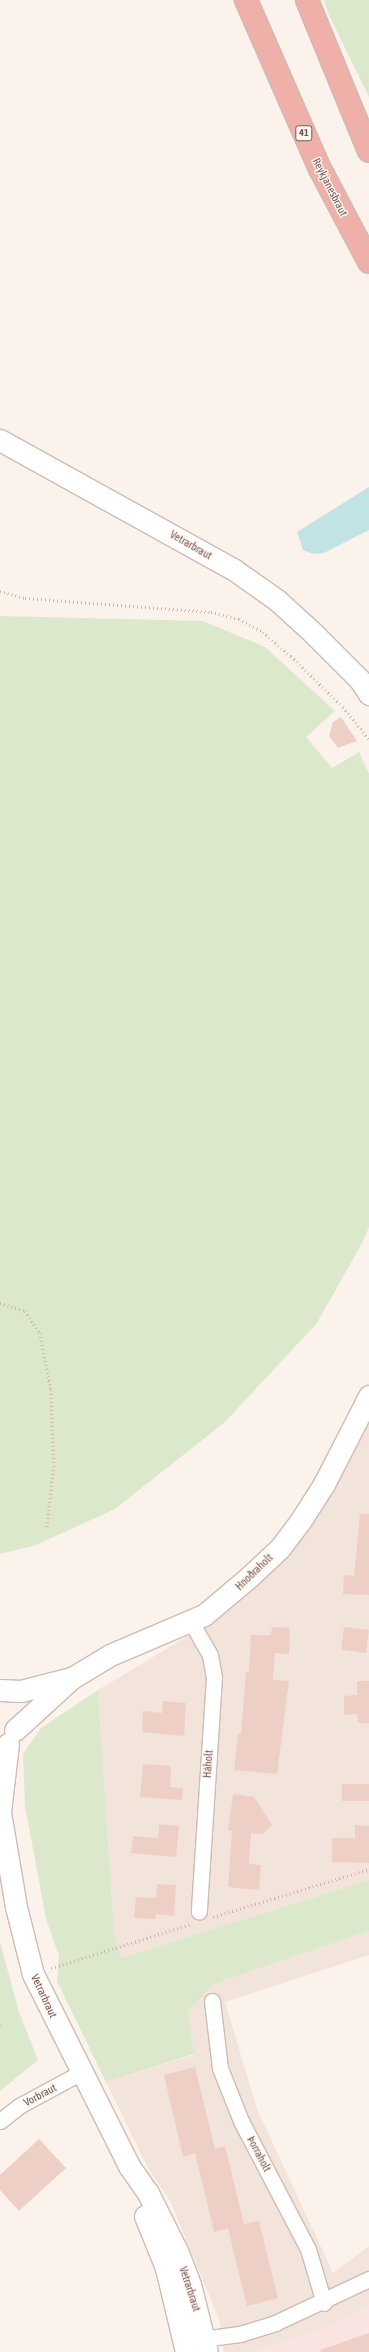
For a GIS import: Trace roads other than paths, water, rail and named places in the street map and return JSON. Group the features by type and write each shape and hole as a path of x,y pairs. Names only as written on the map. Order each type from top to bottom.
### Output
{"highway":[{"name":"Reykjanesbraut","path":"246,0 320,169 369,262"},
{"path":"307,0 369,151"}],"street":[{"name":"Vetrarbraut","path":"0,440 233,570 277,600 366,682"},
{"name":"Hnoðraholt","path":"8,1741 72,1678 110,1655 191,1622 225,1599 280,1548 324,1484 369,1396"},
{"name":"Háholt","path":"191,1622 210,1655 214,1677 199,1912"},
{"name":"Hnoðraholt","path":"0,1691 21,1691 72,1678"},
{"name":"Vetrarbraut","path":"0,1691 16,1711 8,1741 0,1812 16,1907 33,1974 129,2166 148,2193 178,2253 206,2345"},
{"name":"Þorraholt","path":"212,2001 220,2068 241,2121 308,2249 324,2303"},
{"name":"Vorbraut","path":"0,2121 19,2106 82,2072"},
{"name":"Vetrarbraut","path":"129,2166 137,2197 166,2268 185,2347"},
{"path":"185,2347 206,2345 240,2334 324,2303 369,2280"}],"water":[{"path":"369,487 369,530 324,553 313,554 303,550 297,532"}]}
